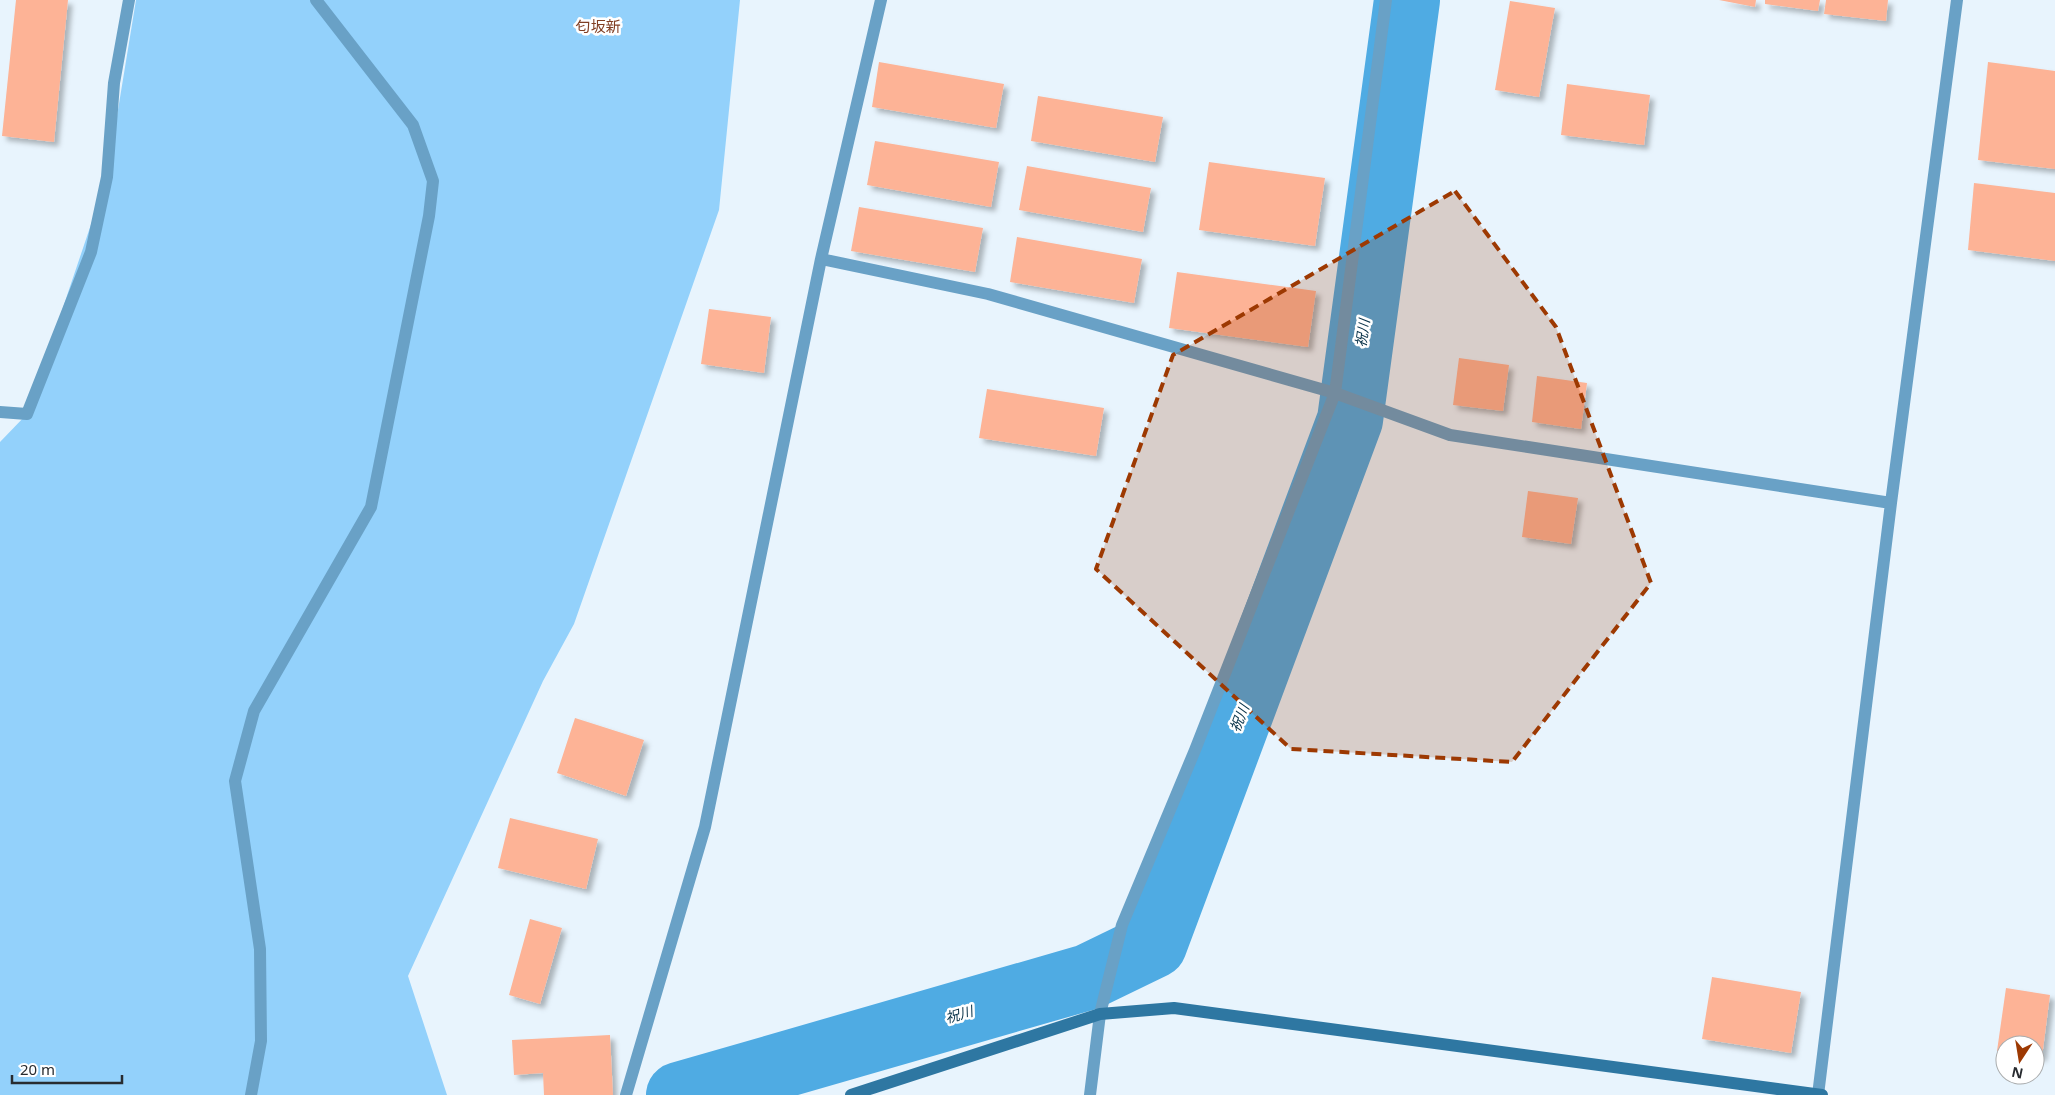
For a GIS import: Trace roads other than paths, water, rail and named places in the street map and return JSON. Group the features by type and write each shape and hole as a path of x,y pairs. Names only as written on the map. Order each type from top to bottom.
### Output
{"street":[{"path":"0,412 28,414 91,252 107,177 114,83 129,0"},
{"path":"251,1095 261,1041 260,949 235,781 254,711 371,507 429,216 433,181 414,125 316,0"},
{"path":"626,1095 705,826 820,259 881,0"},
{"path":"1090,1095 1100,1014 1122,925 1195,750 1335,393 1386,0"},
{"path":"1818,1095 1891,503 1957,0"},
{"path":"820,259 988,294 1335,393 1450,434 1891,503"},
{"path":"851,1095 1100,1014 1174,1008 1822,1095"}],"waterway":[{"name":"祝川","path":"679,1095 1088,977 1154,945 1350,420 1407,0"}],"district":[{"name":"匂坂新","path":"598,26"}]}
